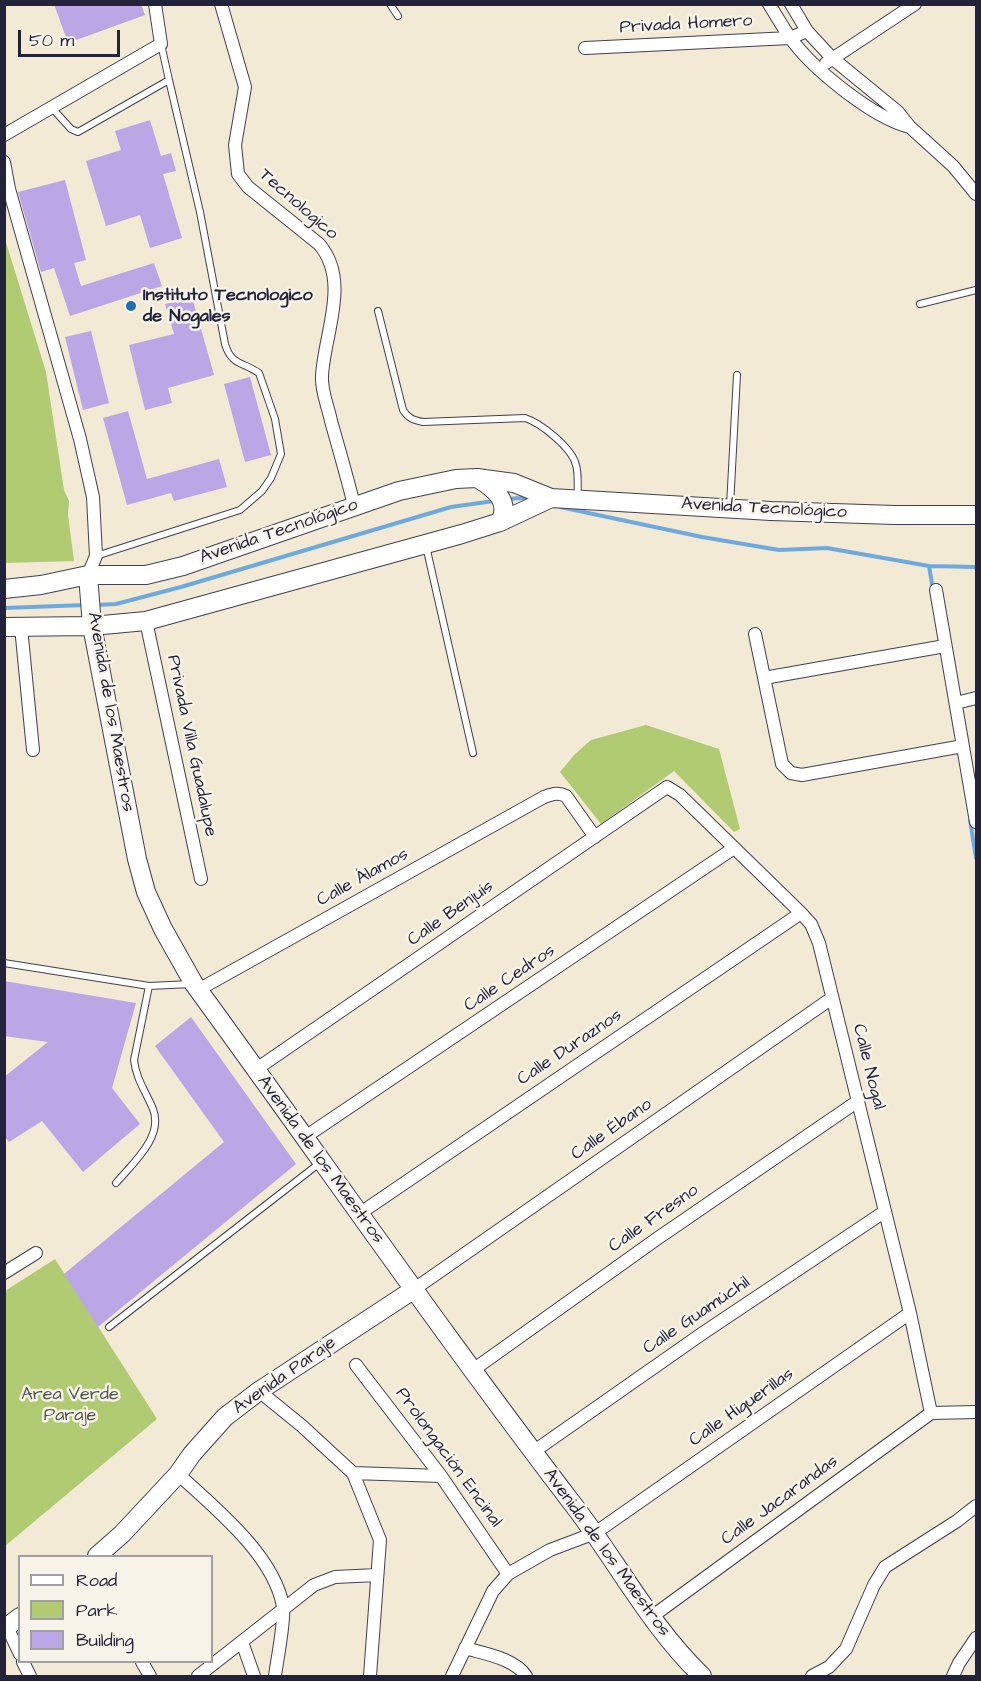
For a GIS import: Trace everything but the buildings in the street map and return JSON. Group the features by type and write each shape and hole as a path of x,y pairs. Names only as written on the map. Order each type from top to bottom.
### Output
{"street":[{"path":"4,135 161,44 155,4"},
{"name":"Tecnologico","path":"221,4 244,87 236,145 238,174 248,187 319,244 328,254 332,264 333,308 323,367 322,388 354,505"},
{"path":"769,4 790,38 819,68 877,114 910,128"},
{"path":"791,4 807,31 832,58 898,112 910,128 953,166 976,194"},
{"path":"819,68 915,4"},
{"name":"Privada Homero","path":"585,48 790,38 807,31"},
{"path":"4,162 9,189 80,439 93,497 96,556 89,580"},
{"path":"477,478 490,485 502,500 505,509 500,522"},
{"name":"Avenida Tecnológico","path":"4,589 146,575 163,571 354,505 399,491 456,479 477,478 514,483 551,498 896,515 976,515"},
{"name":"Avenida Tecnológico","path":"13,627 146,621 500,522 551,498"},
{"name":"Avenida de los Maestros","path":"89,580 92,623 137,859 146,892 163,928 196,987 413,1290 595,1533 651,1618 702,1677"},
{"path":"936,590 976,822"},
{"name":"Privada Villa Guadalupe","path":"146,621 201,879"},
{"path":"13,627 33,750"},
{"path":"755,634 782,764 786,770 796,775 963,746"},
{"path":"764,678 945,646"},
{"path":"956,703 976,698"},
{"name":"Calle Benjuís","path":"255,1070 667,787"},
{"name":"Calle Nogal","path":"667,787 680,795 811,924 819,943 910,1313 932,1413"},
{"name":"Calle Álamos","path":"196,987 544,797 561,793 566,796 595,837"},
{"name":"Calle Cedros","path":"305,1137 734,848"},
{"name":"Calle Duraznos","path":"359,1214 801,913"},
{"name":"Calle Ébano","path":"413,1290 832,998"},
{"name":"Calle Fresno","path":"472,1370 658,1238 858,1101"},
{"name":"Calle Guamúchil","path":"533,1452 703,1333 884,1212"},
{"path":"4,1273 36,1252"},
{"name":"Avenida Paraje","path":"99,1555 178,1474 192,1454 225,1417 259,1391 413,1290"},
{"name":"Calle Higuerillas","path":"508,1574 550,1550 595,1533 910,1313"},
{"name":"Prolongación Encinal","path":"356,1365 441,1476 508,1574"},
{"path":"259,1391 316,1438 353,1473 380,1540 370,1677"},
{"path":"932,1413 976,1412"},
{"name":"Calle Jacarandas","path":"651,1618 932,1413"},
{"path":"353,1473 441,1476"},
{"path":"178,1474 247,1540 276,1584 283,1608 275,1677"},
{"path":"812,1677 829,1667 846,1649 874,1585 885,1567 957,1521 976,1506"},
{"path":"452,1677 493,1591 508,1574"},
{"path":"198,1677 314,1585 325,1580 377,1575"},
{"path":"10,1624 18,1648"},
{"path":"953,1677 959,1663 976,1638"},
{"path":"242,1642 254,1677"},
{"path":"465,1648 507,1662 523,1672 526,1677"},
{"path":"23,1663 30,1677"},
{"path":"143,1663 150,1677"}],"lane":[{"path":"390,4 398,16"},
{"path":"96,556 240,510 262,491 272,478 280,454 275,419 259,373 233,360 225,344 200,212 161,44"},
{"path":"52,107 71,129 78,132 169,80"},
{"path":"920,304 976,290"},
{"path":"378,311 402,410 410,418 423,422 525,418 532,420 554,437 571,456 576,465 578,499"},
{"path":"730,508 737,375"},
{"path":"425,544 473,753"},
{"path":"4,963 149,986 196,987"},
{"path":"116,1183 145,1149 154,1129 154,1112 135,1072 134,1060 149,986"},
{"path":"110,1327 321,1161"}],"green space":[{"path":"5,239 46,372 64,490 69,501 68,515 74,561 5,563"},
{"path":"646,725 719,749 740,829 734,832 674,771 601,824 560,772 591,740"},
{"name":"Area Verde Paraje","path":"55,1259 157,1419 5,1546 5,1291"}],"waterway":[{"path":"508,499 533,500"},
{"path":"96,605 116,604 181,587 451,507 494,501"},
{"path":"560,507 702,537 779,550 827,548 929,566 976,567"},
{"path":"929,566 933,590"},
{"path":"4,608 85,605"},
{"path":"970,820 976,858"}],"place":[{"name":"Instituto Tecnologico de Nogales","path":"131,306"}]}
